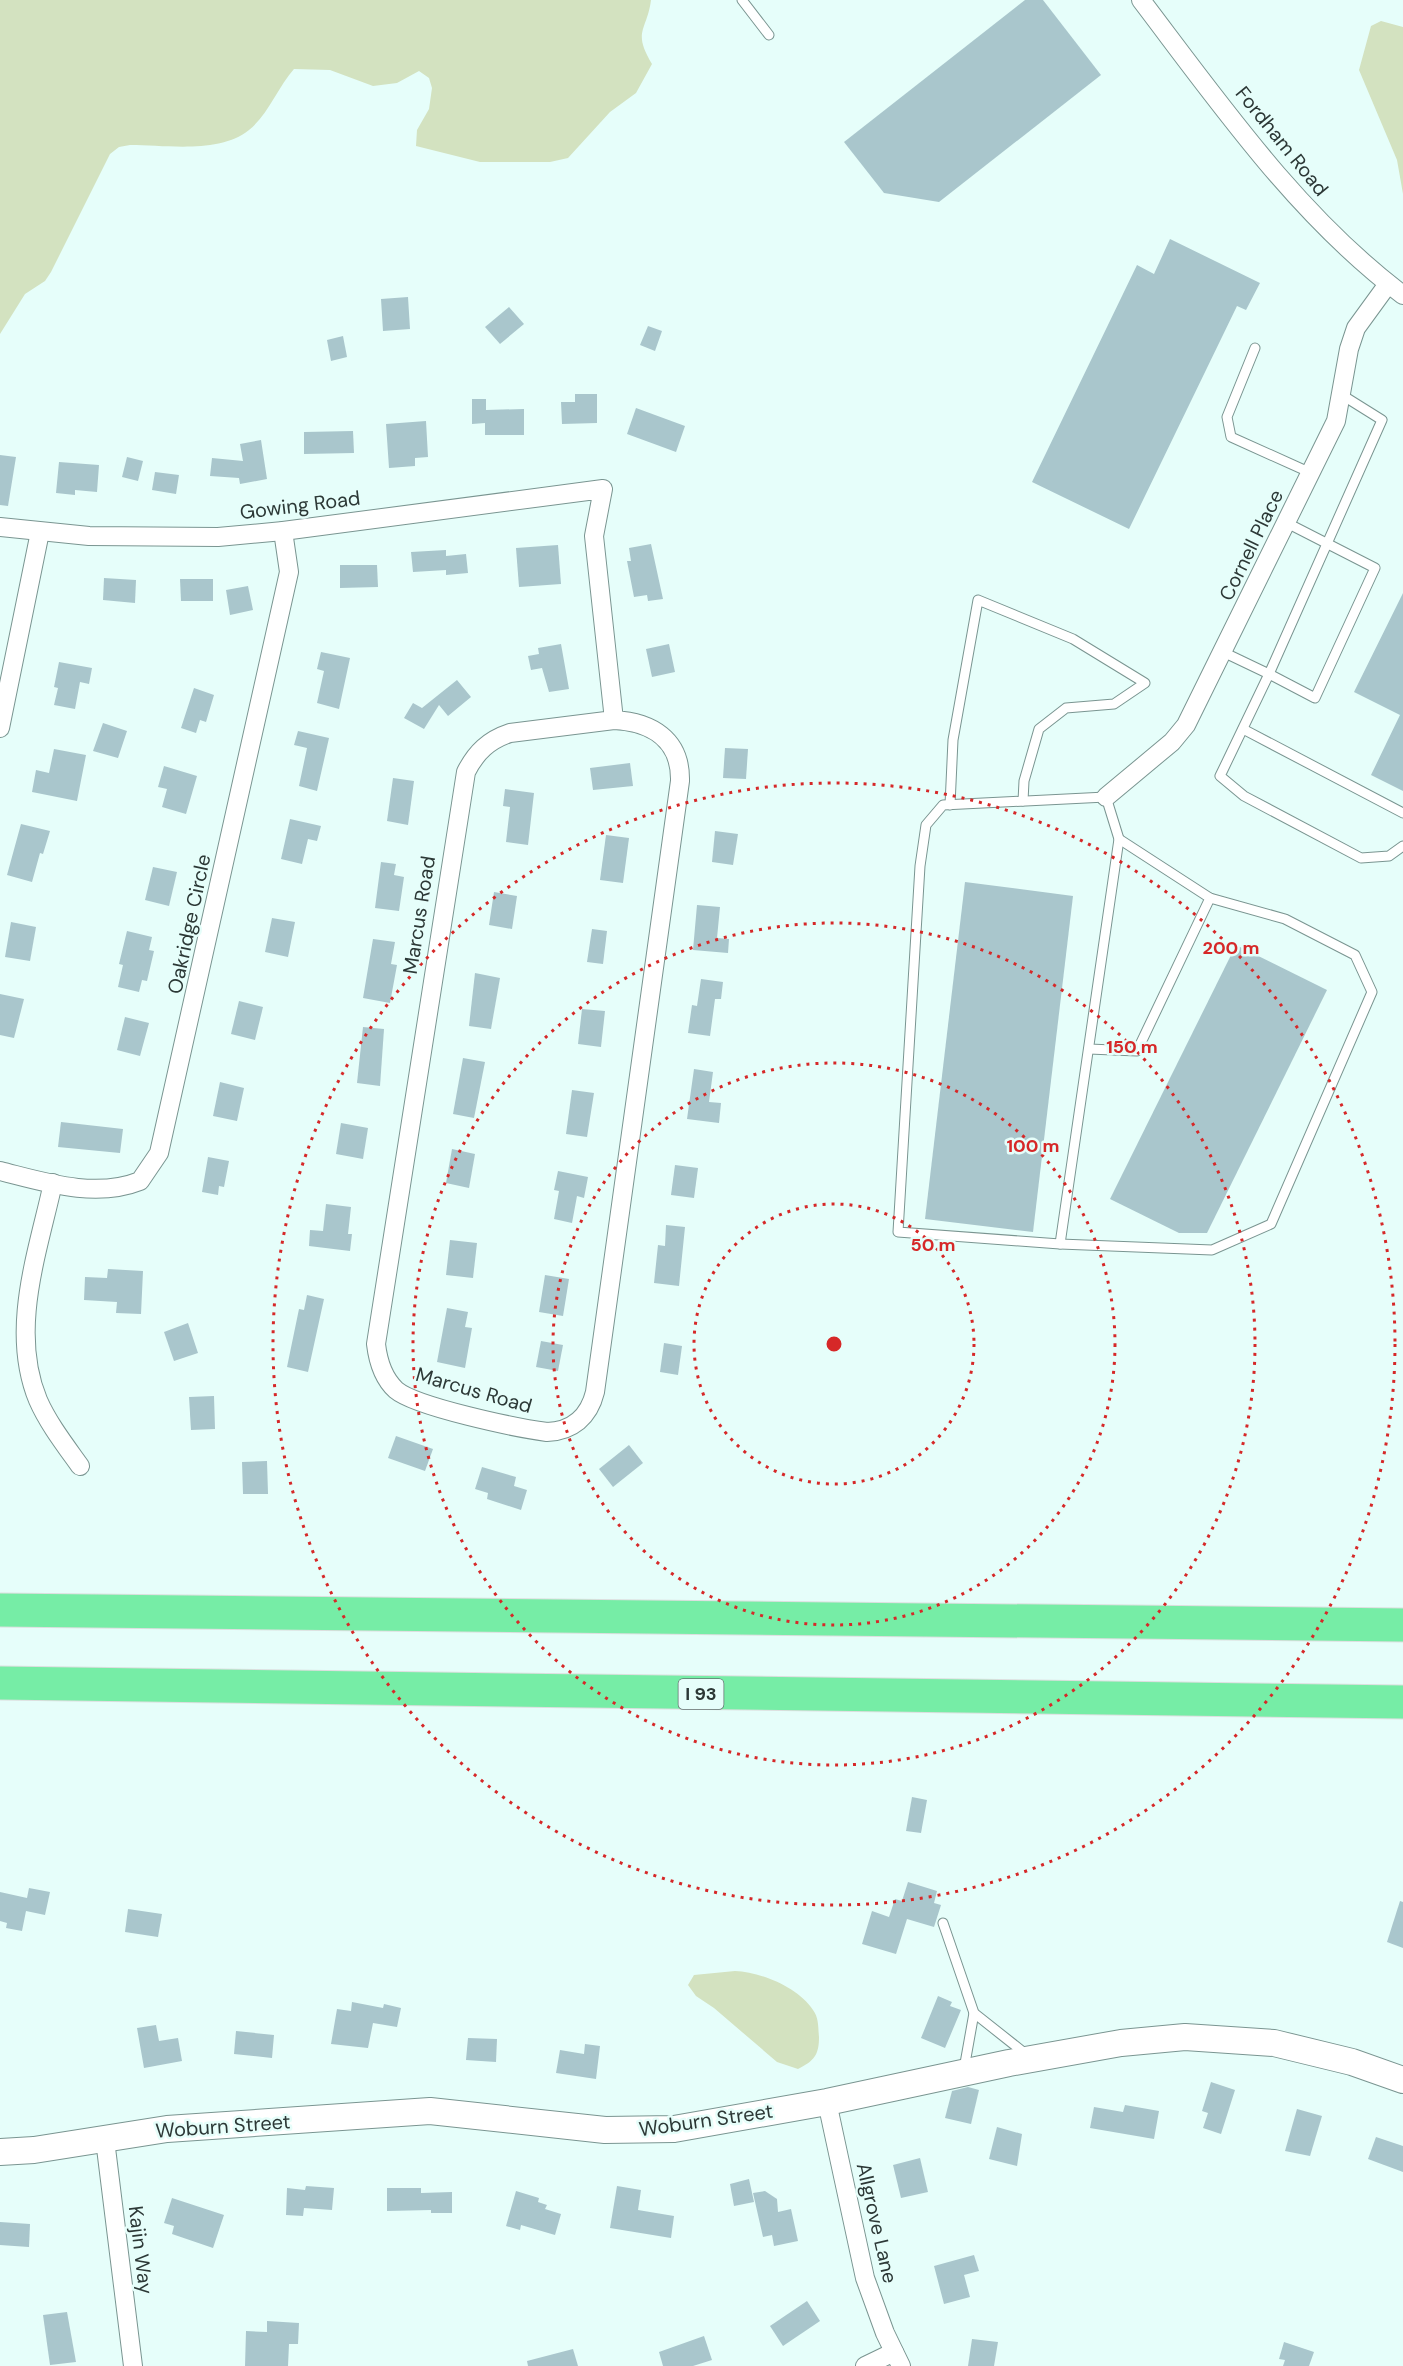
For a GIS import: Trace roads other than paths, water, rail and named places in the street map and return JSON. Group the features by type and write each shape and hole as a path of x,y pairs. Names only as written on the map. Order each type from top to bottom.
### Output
{"highway":[{"path":"0,1610 1403,1625"},
{"name":"I 93","path":"0,1683 1403,1702"}],"street":[{"name":"Fordham Road","path":"1141,0 1295,194 1334,236 1403,295"},
{"name":"Cornell Place","path":"1106,797 1180,734 1223,652 1336,421 1353,336 1360,320 1388,284"},
{"name":"Gowing Road","path":"0,527 89,536 189,537 283,531 603,489 594,536 614,720"},
{"name":"Oakridge Circle","path":"0,1171 53,1183 95,1189 130,1185 140,1181 148,1173 164,1141 289,572 283,531"},
{"path":"0,728 40,532"},
{"name":"Marcus Road","path":"614,720 644,724 664,736 679,760 681,781 595,1392 590,1408 579,1422 564,1430 547,1432 423,1403 404,1396 384,1373 377,1354 376,1334 466,772 482,748 503,736 614,720"},
{"path":"53,1183 29,1296 26,1344 31,1380 38,1401 80,1466"},
{"name":"Woburn Street","path":"0,2152 34,2150 220,2124 430,2111 561,2126 650,2131 698,2126 827,2102 964,2071 1162,2038 1226,2037 1299,2048 1403,2080"},
{"name":"Allgrove Lane","path":"827,2102 864,2278 898,2359 865,2366"},
{"name":"Kajin Way","path":"105,2140 133,2366"}],"lane":[{"path":"742,0 769,35"},
{"path":"1255,348 1227,417 1231,437 1311,473"},
{"path":"1342,395 1382,420 1269,674 1220,776 1244,796 1361,858 1389,856 1403,846"},
{"path":"1223,652 1315,698 1375,568 1287,523"},
{"path":"950,805 953,740 978,600 1073,639 1144,683 1114,704 1066,708 1039,729 1024,781 1023,801"},
{"path":"1243,729 1403,813"},
{"path":"1060,1244 1119,839 1106,797 943,805 926,825 920,866 898,1232 1060,1244 1212,1250 1270,1224 1372,992 1355,955 1285,919 1210,898 1119,839"},
{"path":"1089,1049 1137,1051 1210,898"},
{"path":"943,1923 974,2013 964,2071"},
{"path":"974,2013 1031,2059"}]}
